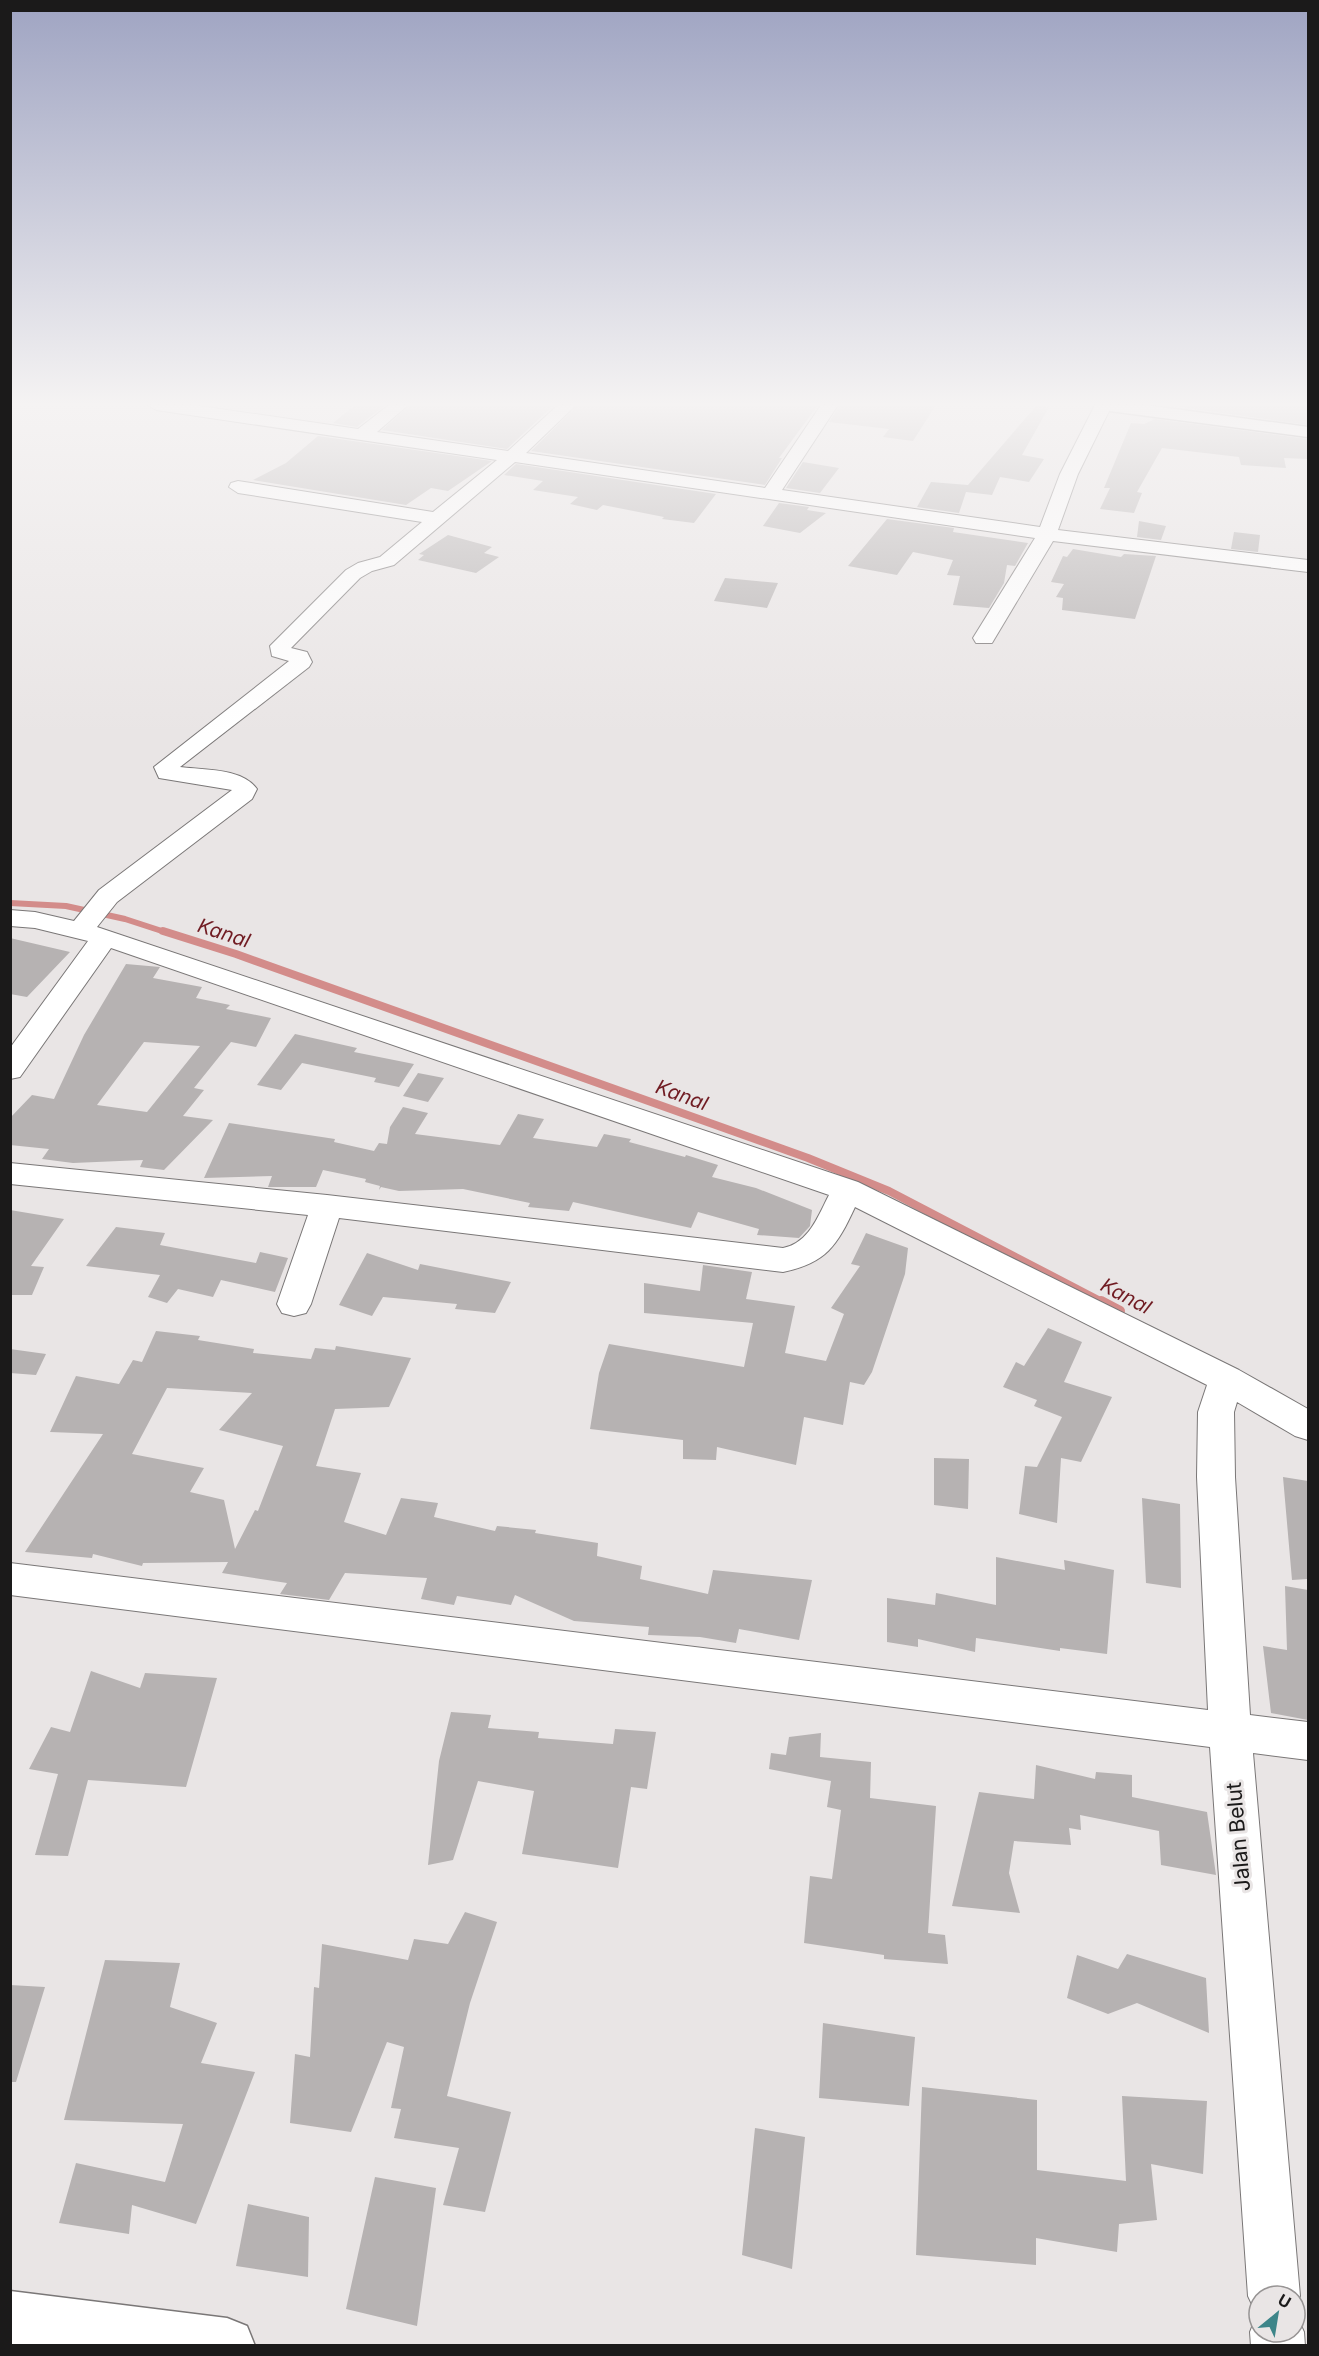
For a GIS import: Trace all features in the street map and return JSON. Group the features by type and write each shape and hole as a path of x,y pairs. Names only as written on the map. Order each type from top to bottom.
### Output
{"main road":[{"path":"10,2319 227,2346"}],"street":[{"path":"413,515 438,519"},
{"path":"10,1070 108,896 243,794 245,789 242,785 232,781 172,774 165,770 186,750 301,662 300,657 280,651 281,646 353,574 387,561 443,515"},
{"path":"916,515 1308,567"},
{"path":"984,638 1047,534 1054,515"},
{"path":"10,918 35,920 90,931 847,1190 1227,1380 1308,1426"},
{"path":"10,1173 327,1206 783,1260 796,1259 818,1247 847,1190"},
{"path":"294,1304 327,1206"},
{"name":"Jalan Belut","path":"1227,1380 1216,1412 1216,1477 1230,1731 1273,2284"},
{"path":"10,1579 1308,1741"}],"building":[{"path":"654,515 700,515 694,523 662,519 664,517"},
{"path":"771,515 823,515 800,533 763,526"},
{"path":"887,519 954,528 953,532 1028,543 1015,566 1007,565 1004,583 989,608 953,605 960,576 947,575 953,560 913,552 897,575 848,566"},
{"path":"1139,521 1166,526 1161,540 1137,537"},
{"path":"1234,532 1260,535 1258,552 1231,549"},
{"path":"448,535 492,547 484,553 499,557 476,573 418,560 424,555 419,554"},
{"path":"1073,549 1121,557 1124,554 1156,556 1135,619 1062,610 1063,598 1056,597 1064,584 1051,582 1063,556 1067,557"},
{"path":"725,578 778,583 767,608 714,601"},
{"path":"10,938 70,952 27,997 10,994"},
{"path":"126,964 160,967 153,978 202,987 196,998 230,1005 226,1009 271,1018 256,1047 231,1042 194,1088 204,1090 183,1116 213,1120 164,1170 140,1167 143,1160 73,1163 42,1159 49,1149 10,1145 10,1118 32,1095 54,1099 84,1035","holes":["144,1042 200,1046 147,1112 97,1105"]},
{"path":"295,1034 357,1048 354,1052 414,1064 399,1087 374,1082 376,1078 302,1063 281,1090 257,1085"},
{"path":"418,1073 444,1078 428,1102 403,1096"},
{"path":"403,1107 428,1113 415,1134 500,1145 518,1114 544,1119 533,1138 597,1147 604,1134 631,1139 629,1142 685,1157 686,1155 718,1165 712,1177 756,1188 812,1210 810,1226 799,1238 757,1235 759,1229 698,1212 691,1228 573,1202 569,1211 528,1207 530,1203 463,1189 399,1191 381,1187 379,1190 380,1186 365,1182 366,1179 323,1170 316,1187 268,1187 272,1176 204,1178 229,1123 335,1139 334,1142 374,1151 379,1143 387,1144 390,1127"},
{"path":"10,1210 64,1219 31,1266 44,1267 32,1295 10,1295"},
{"path":"116,1227 165,1233 160,1245 256,1263 260,1252 288,1258 275,1292 221,1280 213,1297 178,1289 167,1303 148,1297 160,1275 86,1266"},
{"path":"866,1233 908,1248 905,1274 872,1372 864,1385 850,1382 843,1425 804,1417 796,1465 717,1447 716,1460 683,1459 683,1440 590,1429 599,1373 609,1344 744,1367 753,1323 644,1313 644,1283 700,1291 703,1265 752,1272 746,1299 795,1306 785,1353 826,1361 844,1314 831,1308 860,1266 851,1264"},
{"path":"367,1253 418,1270 420,1264 511,1282 495,1313 455,1309 457,1304 383,1297 372,1316 339,1305"},
{"path":"1048,1328 1082,1342 1064,1382 1112,1397 1081,1462 1061,1458 1057,1523 1019,1514 1025,1466 1037,1467 1062,1417 1034,1406 1037,1400 1003,1387 1016,1362 1024,1366"},
{"path":"156,1331 200,1336 198,1340 254,1349 253,1353 311,1359 315,1348 335,1350 336,1346 411,1358 389,1407 335,1409 316,1466 361,1473 344,1522 386,1535 401,1498 438,1503 434,1517 495,1531 497,1526 536,1530 535,1533 598,1543 597,1556 642,1566 640,1579 708,1594 713,1570 812,1580 799,1640 739,1629 736,1643 700,1637 648,1635 649,1627 574,1621 515,1595 511,1605 457,1596 454,1605 421,1599 427,1578 345,1573 329,1600 280,1594 287,1583 222,1573 228,1562 143,1563 142,1566 93,1554 92,1558 25,1552 103,1434 50,1432 76,1376 119,1384 133,1360 142,1362","holes":["167,1388 252,1393 219,1430 283,1446 258,1511 255,1510 235,1549 224,1500 190,1492 204,1468 132,1454"]},
{"path":"10,1349 46,1354 36,1375 10,1373"},
{"path":"934,1458 969,1459 968,1509 934,1505"},
{"path":"1283,1477 1308,1481 1308,1579 1292,1580"},
{"path":"1142,1498 1180,1504 1181,1588 1146,1583"},
{"path":"996,1557 1065,1570 1064,1560 1114,1570 1107,1654 1060,1648 1060,1651 976,1638 975,1652 918,1639 918,1647 887,1642 887,1598 935,1605 936,1593 996,1605"},
{"path":"1285,1586 1308,1590 1308,1720 1271,1713 1263,1646 1287,1650"},
{"path":"91,1671 140,1688 145,1673 217,1678 186,1787 88,1780 68,1856 35,1855 58,1774 29,1769 51,1727 70,1732"},
{"path":"451,1712 491,1715 488,1728 539,1732 538,1738 613,1744 615,1729 656,1732 647,1789 631,1787 618,1868 522,1854 534,1791 478,1781 453,1860 428,1865 439,1761"},
{"path":"821,1733 820,1757 871,1762 870,1798 936,1806 928,1933 945,1935 948,1964 884,1959 884,1955 804,1943 810,1876 832,1879 841,1810 827,1807 831,1781 769,1769 771,1753 786,1755 789,1737"},
{"path":"1036,1765 1095,1779 1096,1772 1132,1775 1132,1797 1207,1812 1216,1875 1161,1865 1159,1831 1080,1815 1081,1830 1069,1828 1071,1845 1014,1841 1009,1873 1020,1913 952,1906 979,1792 1034,1799"},
{"path":"465,1912 497,1922 470,2003 447,2096 511,2112 485,2212 443,2205 459,2148 394,2138 401,2109 391,2108 404,2047 387,2042 351,2132 290,2123 295,2054 310,2057 314,1987 319,1988 322,1944 408,1960 414,1939 448,1944"},
{"path":"1127,1954 1206,1978 1209,2033 1137,2003 1108,2014 1067,1998 1077,1955 1118,1969"},
{"path":"105,1960 180,1963 170,2007 217,2023 201,2063 255,2072 196,2224 132,2205 129,2234 59,2223 76,2163 165,2182 183,2124 64,2120"},
{"path":"10,1985 45,1987 16,2082 10,2082"},
{"path":"823,2023 915,2037 909,2106 819,2098"},
{"path":"922,2087 1037,2100 1037,2170 1126,2181 1122,2096 1207,2101 1203,2174 1151,2164 1157,2220 1119,2224 1117,2252 1036,2238 1036,2265 916,2255"},
{"path":"755,2128 805,2137 792,2269 742,2255"},
{"path":"375,2177 436,2188 417,2326 346,2309"},
{"path":"248,2204 309,2217 308,2277 236,2266"}],"waterway":[{"name":"Kanal","path":"10,903 66,906 125,919 168,933"},
{"name":"Kanal","path":"163,931 236,954 808,1158 889,1191 1104,1303"},
{"name":"Kanal","path":"1101,1301 1120,1311"}]}
